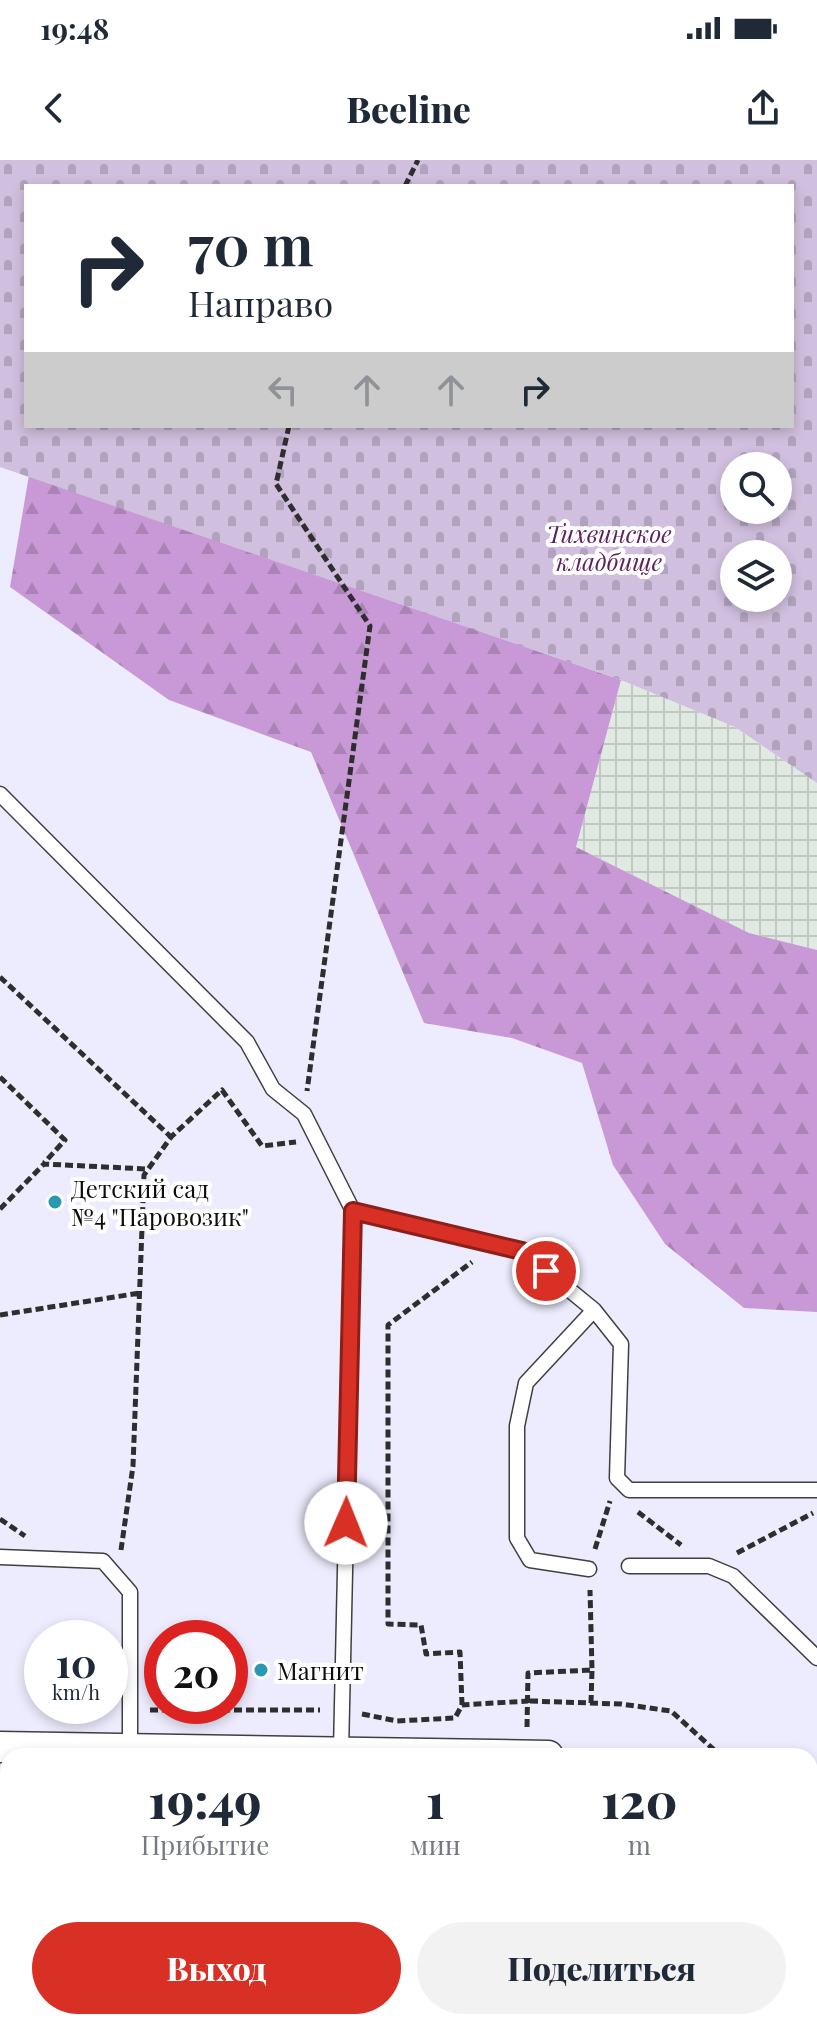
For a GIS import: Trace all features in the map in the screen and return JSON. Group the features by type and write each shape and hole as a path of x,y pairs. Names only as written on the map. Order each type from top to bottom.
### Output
{"street":[{"path":"0,1747 65,1748"}],"lane":[{"path":"0,794 247,1042 273,1089 304,1114 353,1211 341,1748"},
{"path":"353,1211 522,1251 594,1310 621,1344 614,1485 629,1490 817,1490"},
{"path":"589,1569 530,1560 517,1538 517,1426 526,1383 594,1310"},
{"path":"0,1557 103,1561 130,1592 130,1748"},
{"path":"629,1566 709,1566 733,1576 817,1658"}],"path":[{"path":"406,184 418,160"},
{"path":"289,428 276,484 370,626 304,1114"},
{"path":"0,977 171,1137"},
{"path":"0,1077 65,1140 0,1209"},
{"path":"117,1577 133,1466 144,1175 171,1137 222,1090 262,1146 317,1140"},
{"path":"44,1164 148,1169"},
{"path":"462,1705 460,1652 426,1654 421,1625 388,1624 388,1325 496,1245"},
{"path":"0,1315 140,1293"},
{"path":"591,1703 589,1569 614,1485 709,1566 788,1529 817,1510"},
{"path":"527,1748 528,1673 592,1670"},
{"path":"528,1701 538,1701"},
{"path":"528,1701 671,1711 712,1748"}],"shaded area":[{"path":"621,680 735,727 817,783 817,950 749,933 576,847"}],"green space":[{"name":"Тихвинское кладбище","path":"0,160 817,160 817,783 735,727 621,680 0,467"},
{"path":"29,475 621,680 576,847 749,933 817,950 817,1312 744,1308 665,1244 613,1165 582,1063 512,1038 424,1023 311,752 169,700 10,587"}],"place":[{"name":"Детский сад №4 \"Паровозик\"","path":"55,1202"},
{"name":"Магнит","path":"261,1670"}],"route":[{"path":"346,1523 353,1211 522,1251 546,1271"}]}
